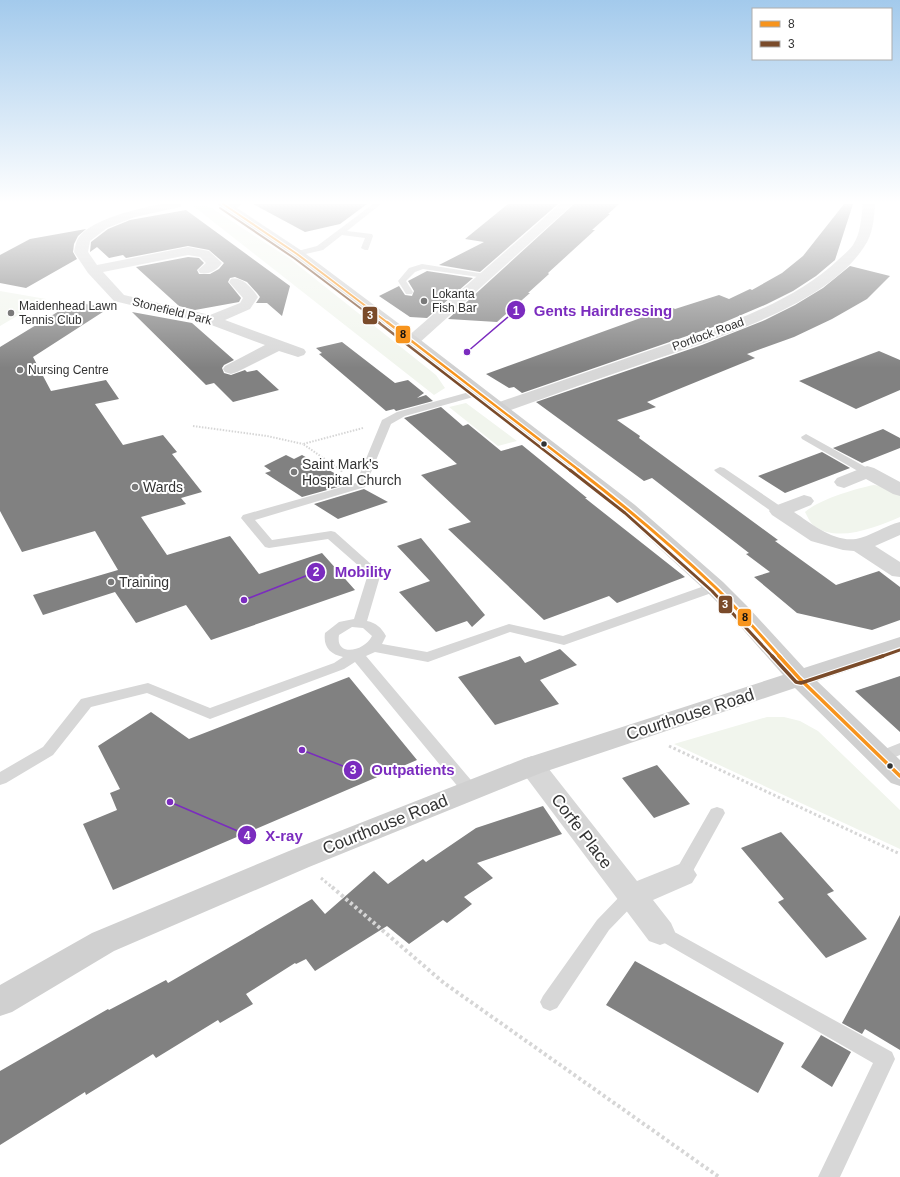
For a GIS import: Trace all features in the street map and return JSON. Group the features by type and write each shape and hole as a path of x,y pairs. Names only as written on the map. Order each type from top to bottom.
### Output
{"street":[{"name":"Stonefield Park","path":"86,259 93,270 119,298 211,320 298,352"},
{"path":"93,270 132,259"},
{"path":"205,270 215,263 210,259"},
{"path":"304,259 480,392 628,509 715,587 740,612 799,678 890,753 900,776"},
{"path":"412,341 504,259"},
{"name":"Portlock Road","path":"499,408 685,343 791,301 828,277 848,259"},
{"path":"211,320 245,306 251,297 236,282"},
{"path":"231,369 278,345"},
{"path":"844,482 867,472 900,490"},
{"path":"779,511 804,501"},
{"path":"779,511 818,538 843,544 859,545 900,528"},
{"path":"859,545 900,571"},
{"name":"Courthouse Road","path":"0,1002 104,942 299,859 470,790 532,766 900,645"},
{"name":"Corfe Place","path":"532,766 660,932"},
{"path":"631,896 682,875"}],"lane":[{"path":"409,292 402,281 412,270 422,266 485,276"},
{"path":"359,623 375,572 331,535 269,544 247,518 361,485 386,422 402,414 480,392"},
{"path":"806,437 867,472"},
{"path":"720,470 779,511"},
{"path":"374,647 428,657 509,628 564,641 715,587"},
{"path":"359,623 367,624 377,631 379,636 377,644 374,647 366,652 354,654 342,652 333,648 330,642 330,637 337,628 344,625 359,623"},
{"path":"0,779 48,750 86,703 148,688 210,714 339,666 354,654"},
{"path":"354,654 470,790"},
{"path":"682,875 717,813"},
{"path":"550,1002 603,925 631,896"},
{"path":"660,932 886,1059 829,1177"}],"path":[{"path":"303,444 386,422"},
{"path":"193,426 267,436 303,444 361,485"},
{"path":"637,731 900,854"},
{"path":"299,859 444,983 719,1177"}],"shaded area":[{"path":"261,259 290,259 436,375 445,388 434,395"},
{"name":"Maidenhead Lawn Tennis Club","path":"0,291 46,299 0,326"},
{"path":"466,403 517,441 498,446 449,407"},
{"path":"874,485 886,487 900,495 900,517 856,532 833,533 823,531 813,525 805,512 828,499"},
{"path":"767,717 784,717 800,721 818,731 900,810 900,849 674,744"}],"building":[{"path":"0,259 77,259 26,288 0,283"},
{"path":"178,259 200,259 204,263 197,270 199,274 210,274 219,269 224,263 219,259 253,259 290,286 282,316 267,303 256,303 260,297 257,293 247,282 235,277 230,278 228,282 241,298 239,302 195,310 179,306 136,267"},
{"path":"451,259 495,259 480,272 439,265"},
{"path":"514,259 563,259 528,293 530,293 497,322 448,319"},
{"path":"799,259 835,259 816,276 793,291 767,304 713,327 522,393 514,387 509,388 486,374 671,307 675,309 719,295 729,299 750,289 752,290 782,273"},
{"path":"850,266 890,276 867,299 832,319 794,337 747,354 755,358 647,402 656,407 617,420 640,436 639,438 778,540 775,541 836,585 879,571 900,587 900,620 872,630 797,613 754,577 770,572 746,554 749,553 652,478 644,481 536,402 702,345 765,320 795,305 823,288"},
{"path":"427,271 473,278 427,318 410,317 379,296 399,286 405,295 412,296 414,291 408,281"},
{"path":"74,302 109,308 33,357 51,391 106,380 119,399 95,404 123,445 163,435 177,452 172,454 202,492 181,498 186,504 141,517 167,555 230,536 259,574 322,553 355,590 211,640 186,605 136,623 115,592 43,615 33,595 118,570 95,531 22,552 0,511 0,347"},
{"path":"132,312 192,323 234,360 224,365 222,368 224,373 231,375 245,370 247,372 257,370 279,390 233,402 214,383 206,385"},
{"path":"342,342 395,383 408,380 424,393 417,398 426,395 433,401 396,411 394,409 386,411 319,354 322,353 316,348"},
{"path":"879,351 900,360 900,390 856,409 799,381"},
{"path":"441,407 463,426 468,424 501,451 522,445 587,498 585,498 685,577 617,603 609,596 544,620 448,529 471,522 421,475 457,464 404,418"},
{"path":"883,429 900,438 900,448 862,463 833,448"},
{"path":"822,452 850,468 785,493 758,476"},
{"name":"Saint Mark's Hospital Church","path":"286,455 294,459 302,455 352,483 302,497 265,473 271,471 264,466"},
{"path":"364,489 388,502 338,519 314,504"},
{"path":"421,538 485,615 472,627 467,621 436,632 399,592 430,581 397,546"},
{"path":"560,649 577,665 540,680 559,704 495,725 458,677 520,656 525,663"},
{"path":"900,676 900,732 855,691"},
{"path":"349,677 417,760 113,890 83,824 117,810 110,793 120,789 98,746 151,712 189,739"},
{"path":"657,765 690,804 654,818 622,778"},
{"path":"543,806 562,834 477,863 493,878 464,897 472,904 447,923 443,920 409,944 387,926 315,971 306,959 296,964 295,963 246,994 253,1004 220,1023 218,1020 156,1058 153,1054 86,1095 85,1092 0,1145 0,1071 108,1009 109,1010 166,980 168,983 312,899 325,914 374,871 388,884 423,859 426,862 476,828"},
{"path":"781,832 834,891 827,894 867,939 826,958 778,902 784,899 741,848"},
{"path":"900,915 900,1050 865,1029 862,1034 842,1023"},
{"path":"635,961 784,1043 758,1093 606,1005"},
{"path":"821,1035 851,1052 832,1087 801,1067"}],"transit line":[{"name":"3","path":"295,259 409,345 625,513 712,591 736,615 796,682 801,683 900,650"},
{"name":"8","path":"304,259 412,341 628,509 715,587 740,612 799,678 900,776"}],"place":[{"name":"Lokanta Fish Bar","path":"424,301"},
{"name":"Maidenhead Lawn Tennis Club","path":"11,313"},
{"name":"Gents Hairdressing","path":"467,352"},
{"name":"Nursing Centre","path":"20,370"},
{"name":"Saint Mark's Hospital Church","path":"294,472"},
{"name":"Wards","path":"135,487"},
{"name":"Training","path":"111,582"},
{"name":"Mobility","path":"244,600"},
{"name":"Outpatients","path":"302,750"},
{"name":"X-ray","path":"170,802"}]}
